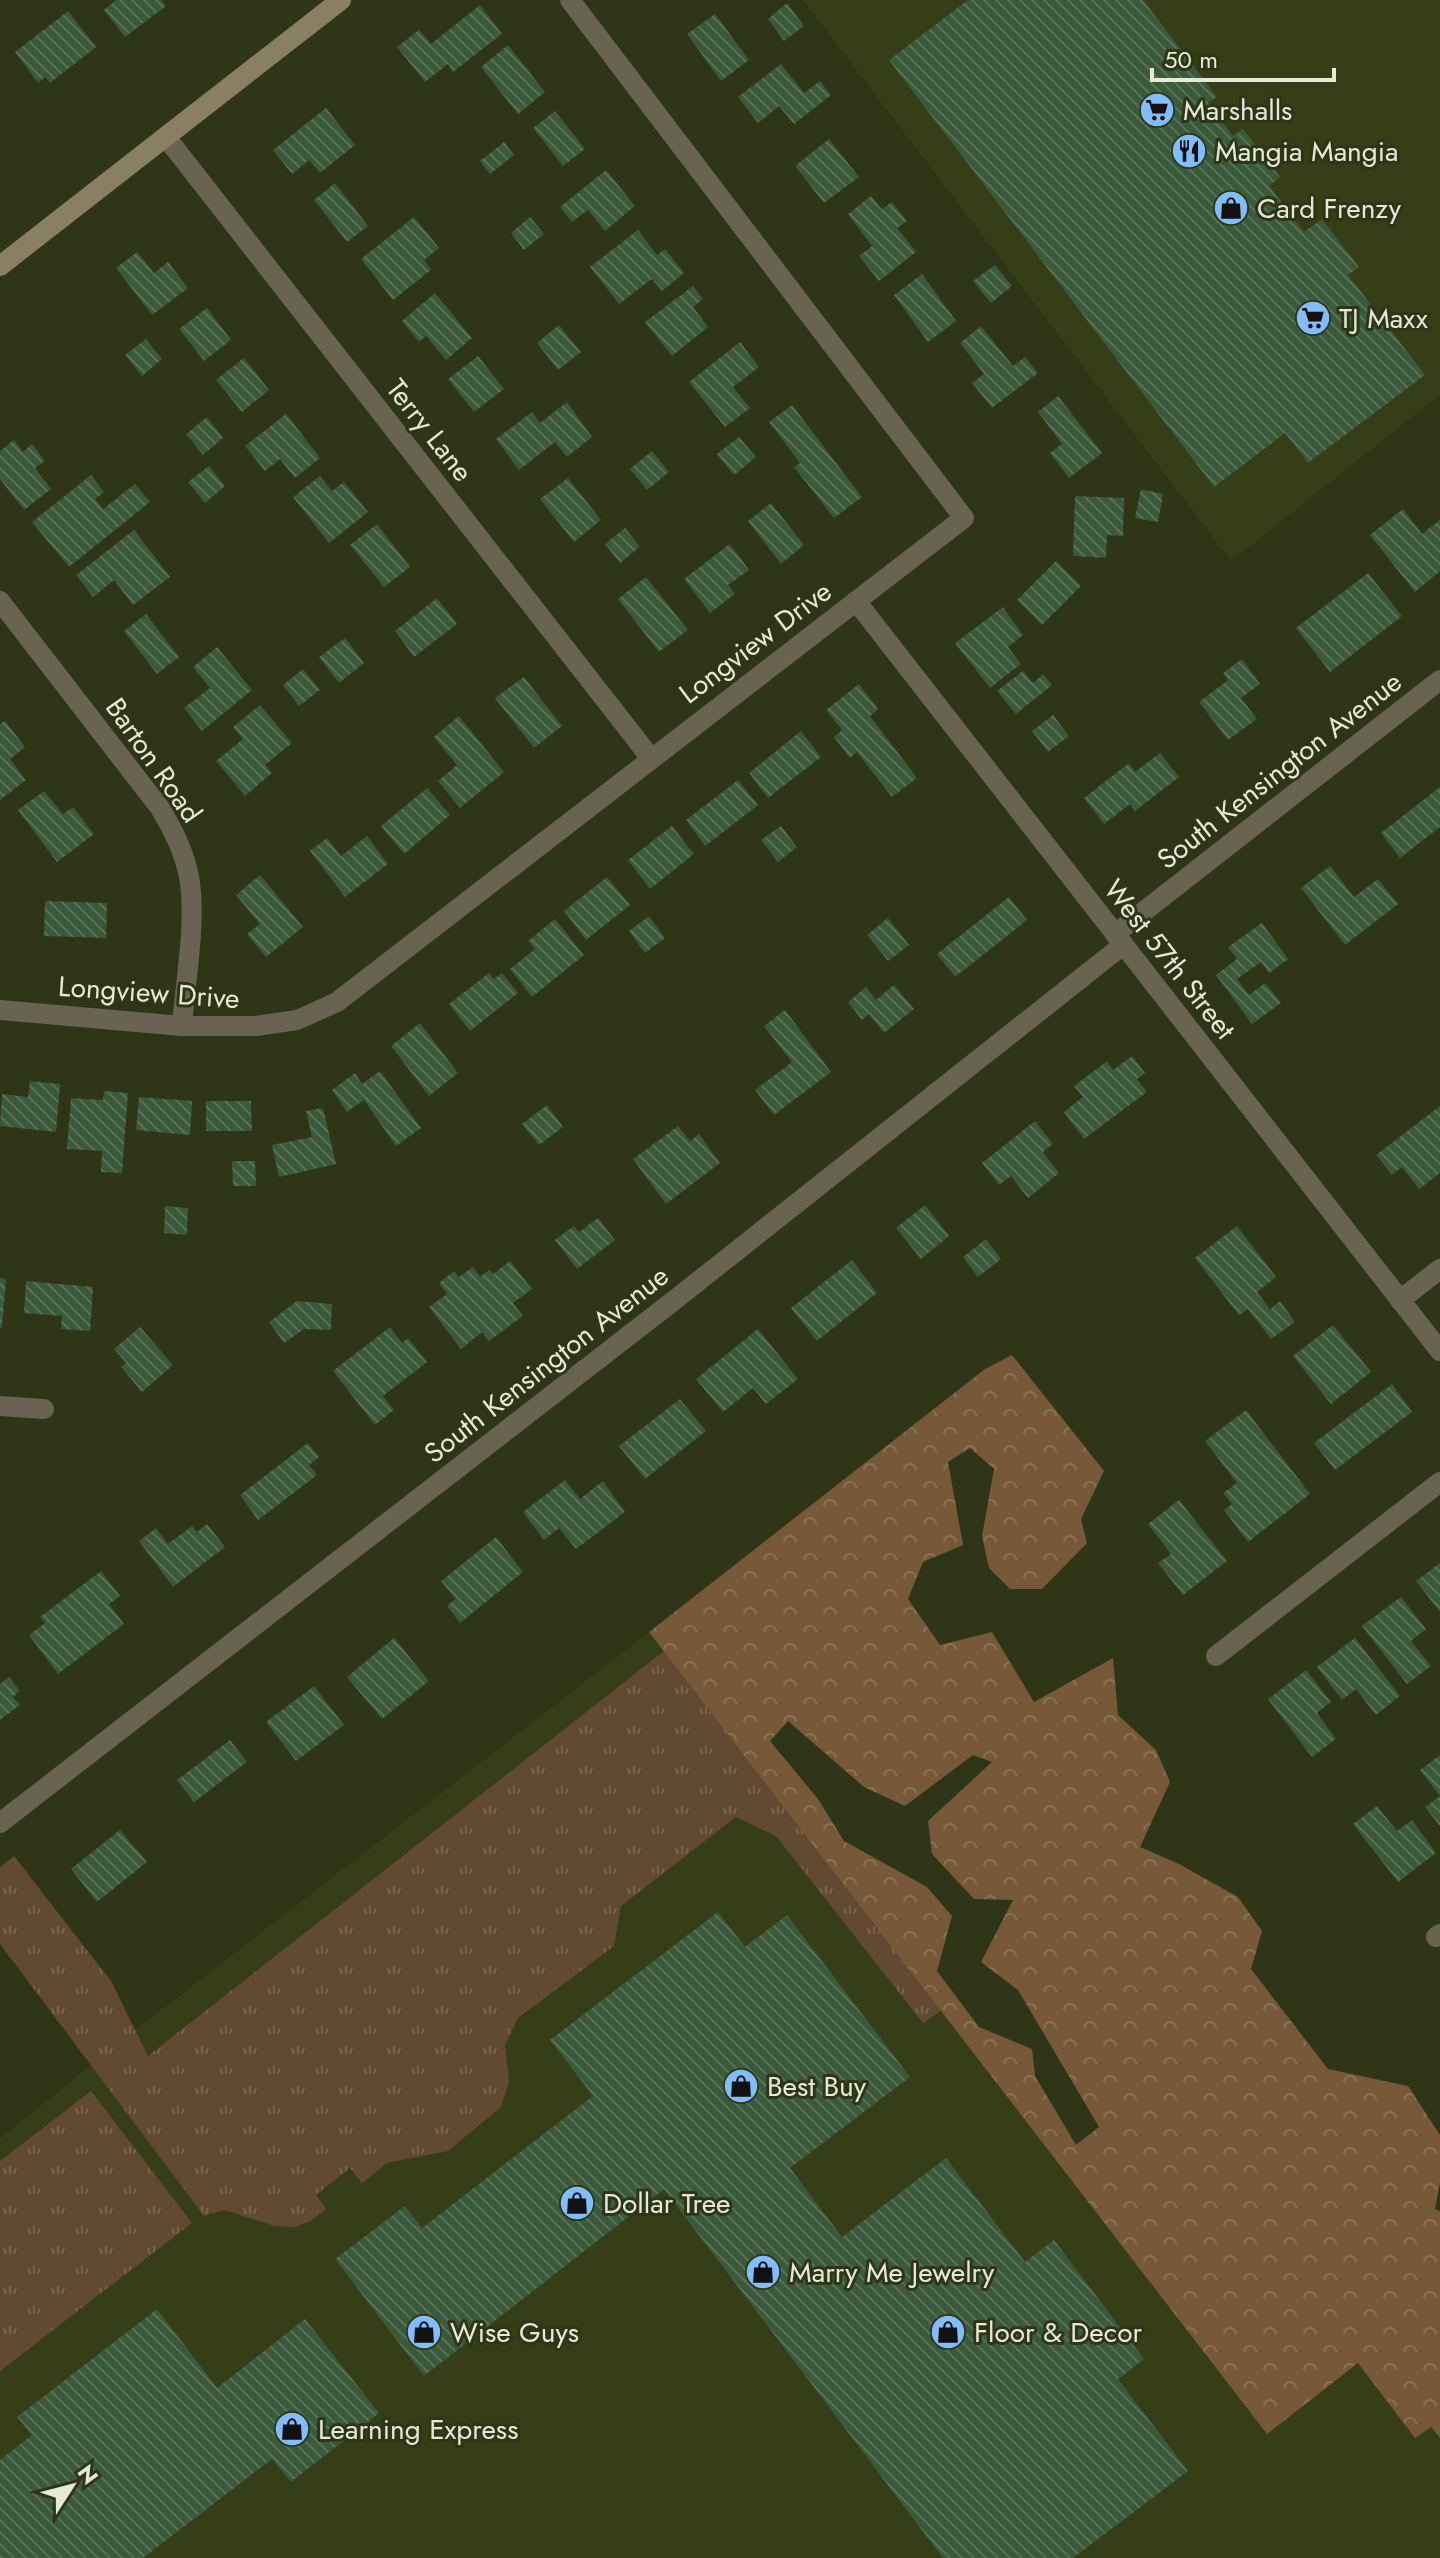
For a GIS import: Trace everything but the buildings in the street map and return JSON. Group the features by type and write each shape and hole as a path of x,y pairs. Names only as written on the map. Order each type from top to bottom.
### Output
{"street":[{"path":"0,266 341,0"},
{"name":"Longview Drive","path":"0,1010 182,1026 256,1026 297,1020 337,1002 650,757 964,518 570,0"},
{"name":"Terry Lane","path":"166,137 650,757"},
{"name":"Barton Road","path":"0,601 160,808 178,841 189,878 191,913 182,1026"},
{"name":"West 57th Street","path":"856,601 1440,1351"},
{"name":"South Kensington Avenue","path":"0,1823 672,1302 1440,680"},
{"path":"1400,1300 1440,1269"},
{"path":"0,1406 44,1409"},
{"path":"1216,1656 1440,1482"}],"shaded area":[{"path":"803,0 1440,0 1440,395 1231,561"},
{"path":"649,1632 1267,2433 1358,2363 1415,2437 1431,2427 1440,2438 1440,2558 0,2558 0,2138"}],"green space":[{"path":"1012,1355 1104,1471 1081,1519 1087,1543 1042,1589 1010,1589 989,1568 982,1536 994,1469 970,1448 948,1462 963,1545 923,1562 908,1599 940,1645 992,1632 1034,1702 1113,1658 1118,1715 1156,1750 1170,1782 1140,1847 1179,1864 1238,1897 1262,1931 1251,1969 1328,2069 1408,2086 1440,2135 1440,2183 1435,2209 1440,2211 1440,2438 1431,2427 1415,2438 1358,2363 1267,2434 649,1632 985,1369","holes":["788,1721 864,1787 905,1806 973,1755 992,1762 928,1821 932,1854 974,1899 1013,1900 981,1962 1018,1990 1099,2127 1076,2145 1035,2076 1032,2049 979,2027 937,1971 952,1916 927,1887 844,1841 818,1799 770,1741"]},
{"path":"664,1651 942,2010 923,2023 776,1836 736,1817 621,1906 614,1946 518,2018 505,2045 509,2082 501,2107 448,2151 387,2163 362,2183 350,2168 316,2195 326,2209 311,2221 295,2227 275,2226 224,2210 204,2216 0,1944 0,1867 14,1856 111,1981 148,2056"},
{"path":"91,2091 192,2223 0,2371 0,2161"}],"place":[{"name":"Marshalls","path":"1157,110"},
{"name":"Mangia Mangia","path":"1189,151"},
{"name":"Card Frenzy","path":"1231,208"},
{"name":"TJ Maxx","path":"1313,318"},
{"name":"Best Buy","path":"741,2086"},
{"name":"Dollar Tree","path":"577,2203"},
{"name":"Marry Me Jewelry","path":"763,2272"},
{"name":"Wise Guys","path":"424,2332"},
{"name":"Floor & Decor","path":"948,2332"},
{"name":"Learning Express","path":"292,2429"}]}
